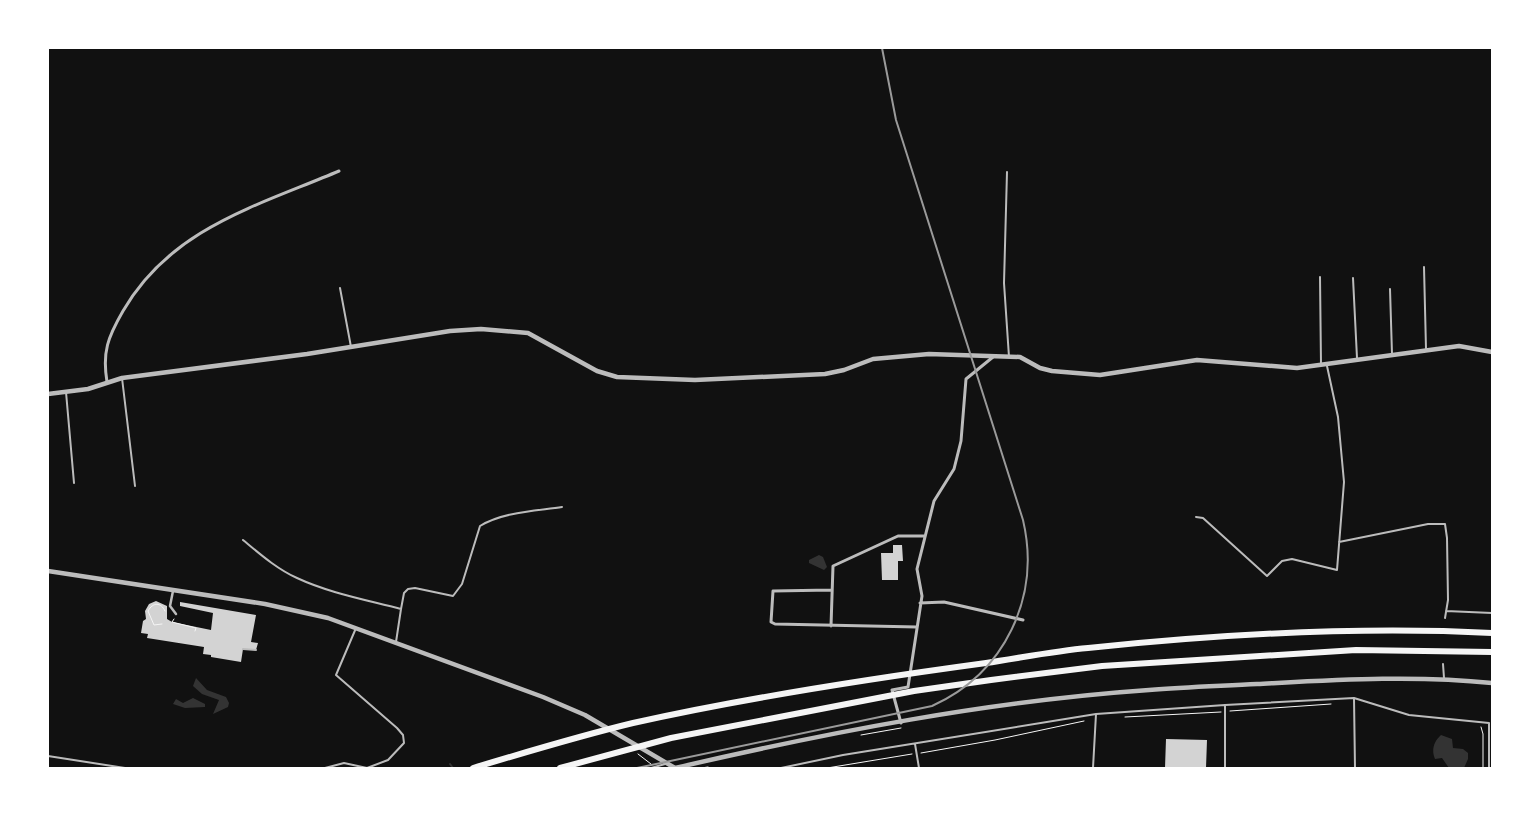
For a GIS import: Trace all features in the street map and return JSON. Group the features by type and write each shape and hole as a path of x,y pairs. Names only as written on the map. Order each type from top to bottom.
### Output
{"highway":[{"path":"473,768 561,741 634,723 757,698 910,673 1087,648 1196,639 1358,630 1424,629 1492,633"},
{"path":"560,768 671,738 894,694 1102,666 1356,650 1492,652"}],"street":[{"path":"107,382 103,362 106,346 115,326 137,288 165,259 199,232 230,216 339,171"},
{"path":"48,394 88,389 122,378 352,347 458,330 516,331 538,338 597,371 617,377 695,380 825,374 844,370 873,359 929,354 1020,357 1040,368 1052,371 1100,375 1197,360 1298,368 1459,346 1492,352"},
{"path":"901,723 892,690 908,687 922,596 917,569 925,536 934,501 954,469 961,441 966,379 993,356"},
{"path":"831,626 833,566 898,536 925,536"},
{"path":"48,571 310,613 543,697 585,716 675,768 761,748 997,707 1147,690 1335,680 1444,680 1492,683"},
{"path":"173,590 170,606 176,614"},
{"path":"831,590 773,591 771,622 775,624 831,626 917,626"},
{"path":"920,603 944,602 1023,620"}],"lane":[{"path":"1008,172 1004,283 1009,357"},
{"path":"1424,267 1426,349"},
{"path":"1196,517 1203,518 1267,576 1282,561 1292,559 1337,570 1344,482 1338,417 1324,365 1320,277"},
{"path":"1354,278 1358,360"},
{"path":"340,288 352,347"},
{"path":"1390,289 1392,354"},
{"path":"122,378 135,486"},
{"path":"66,392 74,483"},
{"path":"396,643 404,593 408,588 415,588 453,596 462,584 480,526 488,521 507,516 562,507"},
{"path":"1339,542 1428,524 1445,524 1448,538 1448,600 1445,618"},
{"path":"243,540 274,564 297,578 349,596 401,609"},
{"path":"1446,611 1492,613"},
{"path":"325,768 344,763 368,768 388,760 404,743 398,728 336,675 356,628"},
{"path":"243,649 256,650"},
{"path":"1443,664 1444,680"},
{"path":"1354,698 1355,768"},
{"path":"781,768 843,755 1096,714 1354,698 1409,715 1491,723 1489,768"},
{"path":"1225,705 1225,768"},
{"path":"1093,768 1096,714"},
{"path":"914,743 918,768"},
{"path":"48,756 125,768"},
{"path":"651,768 668,763"}],"path":[{"path":"162,624 154,625 148,611 152,605 156,604 162,606 165,611"},
{"path":"176,614 172,622 196,628 196,631"},
{"path":"1124,717 1337,704"},
{"path":"828,768 995,740 1096,718"},
{"path":"1478,725 1483,734 1483,768"}],"shaded area":[{"path":"819,555 823,557 827,567 824,570 809,563 809,560"},
{"path":"196,678 207,690 226,697 229,703 228,707 213,714 219,700 202,694 193,686"},
{"path":"193,698 205,704 205,707 185,708 173,704 176,699 183,703"},
{"path":"1441,735 1452,739 1453,748 1463,749 1468,753 1468,759 1464,768 1449,768 1442,758 1435,759 1434,746"}],"building":[{"path":"893,545 902,545 903,561 898,561 898,580 882,580 881,553 893,553"},
{"path":"156,601 167,606 167,619 172,622 211,630 213,613 180,606 180,602 256,615 251,642 258,643 256,650 243,649 241,662 203,654 204,647 147,638 148,634 141,633 143,621 146,619 145,611 149,604"},
{"path":"1166,739 1207,740 1206,768 1165,768"}],"waterway":[{"path":"450,764 453,768"}],"railway":[{"path":"637,768 932,706 958,692 980,674 998,653 1012,630 1021,604 1027,577 1027,549 1023,520 896,120 882,48"}]}
